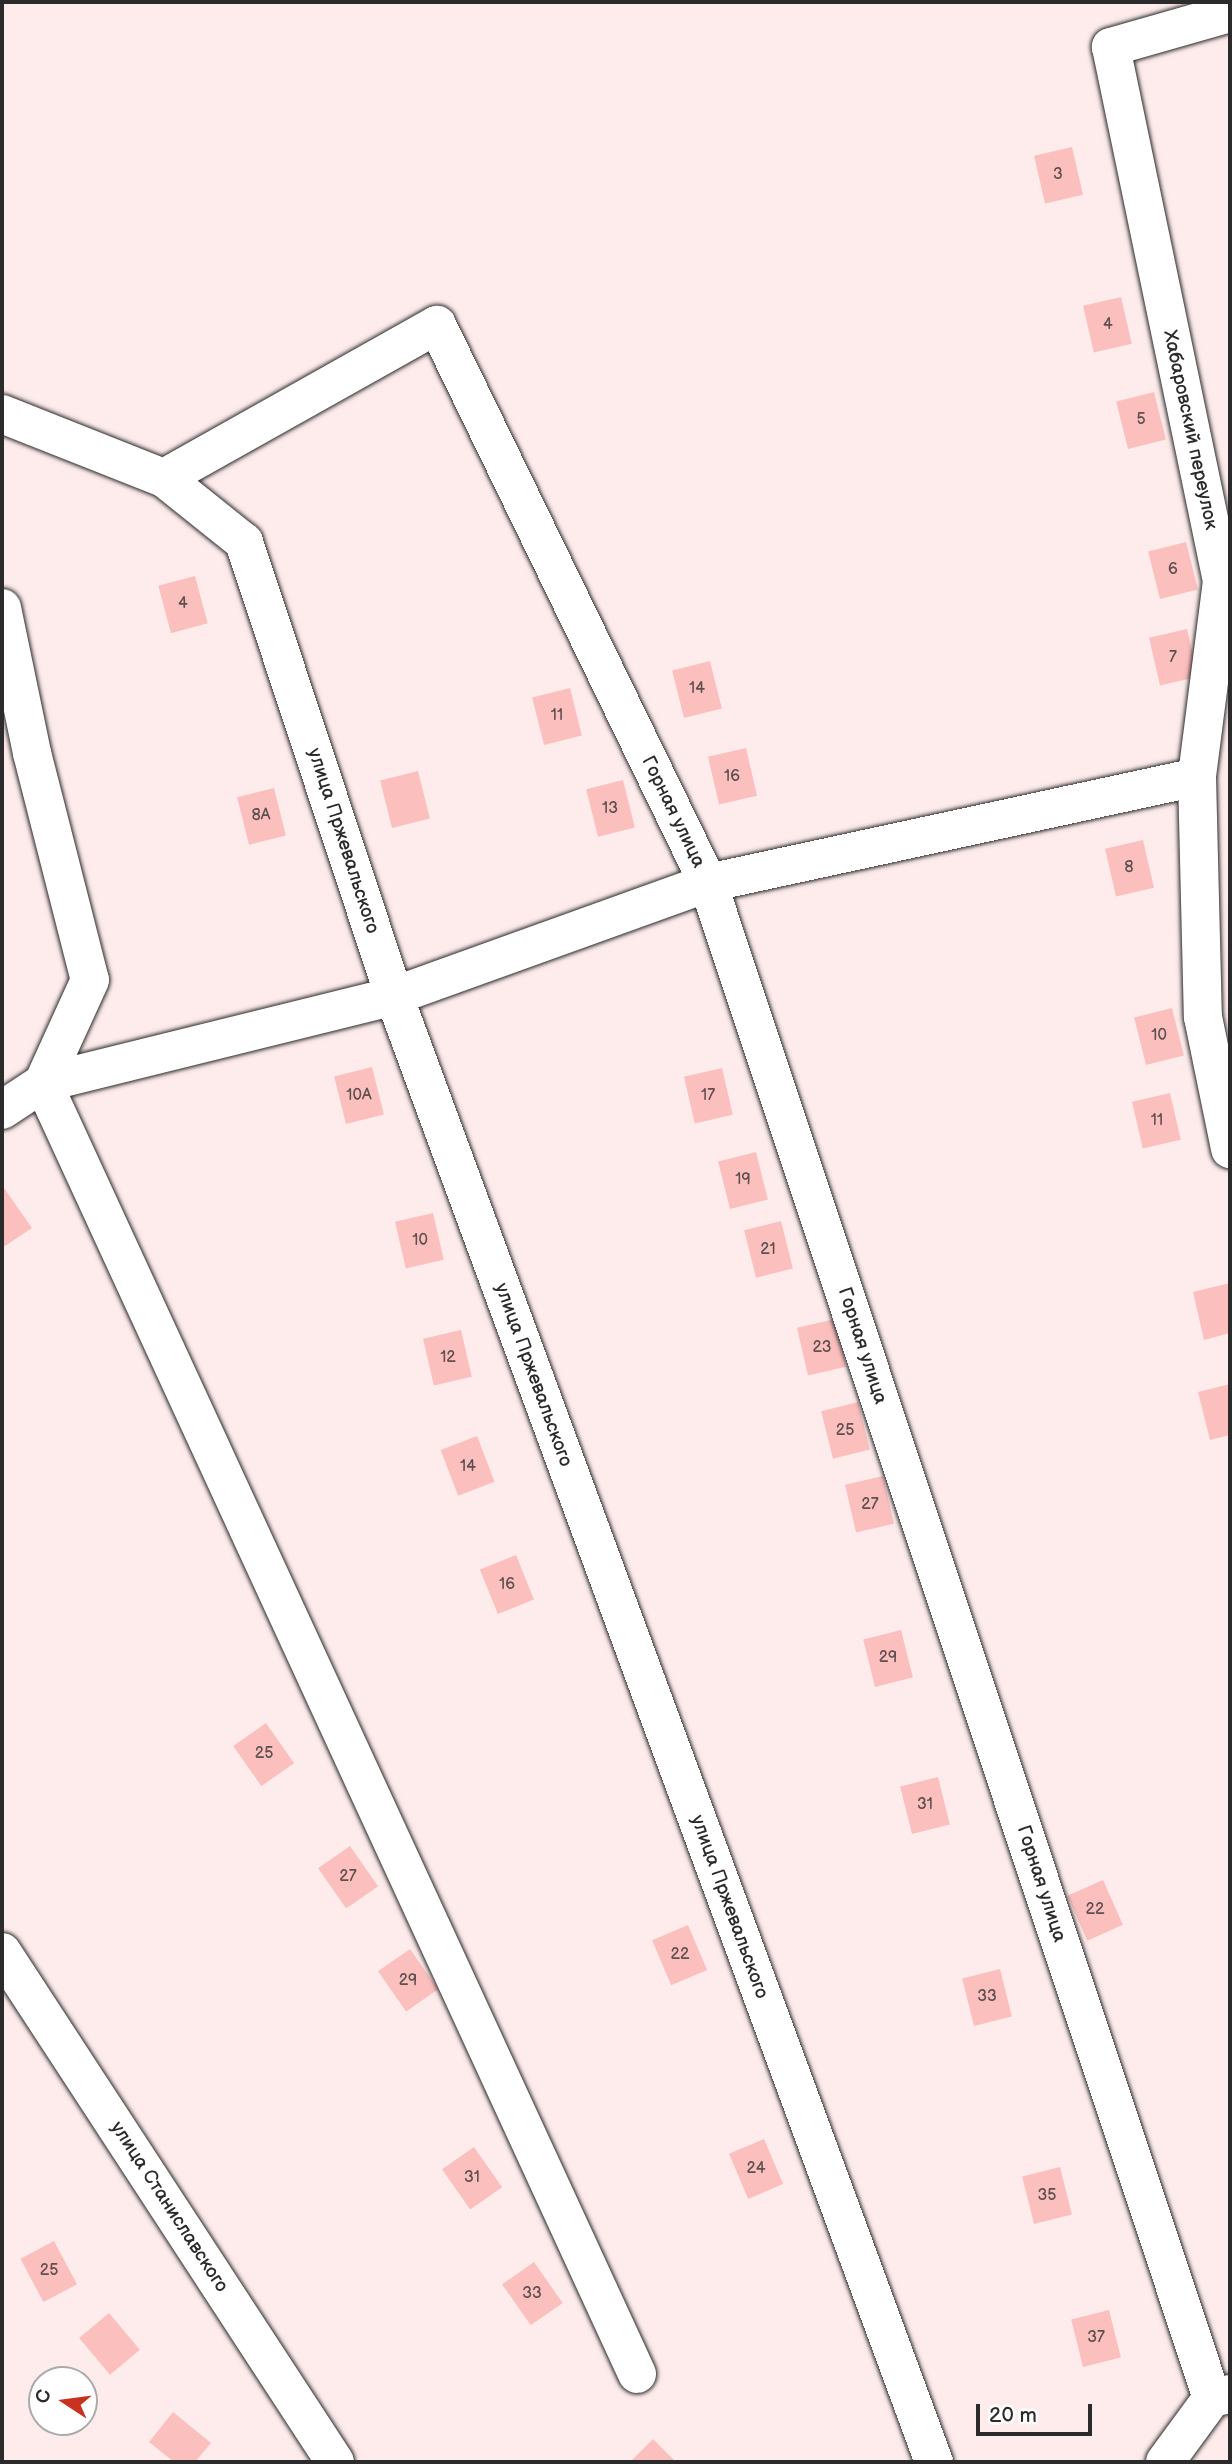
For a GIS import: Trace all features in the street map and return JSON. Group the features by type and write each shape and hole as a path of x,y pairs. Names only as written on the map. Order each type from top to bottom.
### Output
{"street":[{"name":"Хабаровский переулок","path":"1230,13 1111,47 1222,581 1197,777 1203,1017 1230,1149"},
{"name":"Горная улица","path":"164,478 437,325 708,883 1221,2396"},
{"name":"улица Пржевальского","path":"2,414 164,478 244,542 394,996 934,2462"},
{"path":"2,608 32,753 90,980 43,1083 637,2374"},
{"path":"2,1110 43,1083 394,996 708,883 1197,777"},
{"name":"улица Станиславского","path":"2,1952 335,2462"},
{"path":"1165,2462 1221,2396"}],"building":[{"path":"1072,147 1083,195 1045,204 1034,156"},
{"path":"1121,297 1132,344 1094,353 1083,306"},
{"path":"1154,392 1166,440 1128,449 1116,401"},
{"path":"1186,542 1198,590 1160,599 1148,551"},
{"path":"195,576 208,623 171,633 158,586"},
{"path":"1187,629 1198,677 1160,686 1149,638"},
{"path":"710,661 722,709 684,718 672,670"},
{"path":"570,688 582,736 544,745 532,697"},
{"path":"746,748 757,796 719,805 708,757"},
{"path":"418,771 430,819 392,828 380,780"},
{"path":"623,780 635,828 598,837 586,789"},
{"path":"274,788 286,836 249,845 237,797"},
{"path":"1143,840 1154,888 1116,897 1105,849"},
{"path":"1172,1008 1184,1056 1146,1065 1134,1017"},
{"path":"372,1067 384,1115 346,1124 334,1076"},
{"path":"722,1068 733,1115 695,1124 684,1077"},
{"path":"1170,1093 1181,1140 1143,1149 1132,1102"},
{"path":"756,1152 768,1200 730,1209 718,1161"},
{"path":"4,1188 32,1228 2,1248 2,1189"},
{"path":"433,1213 444,1260 406,1269 395,1222"},
{"path":"781,1221 793,1269 756,1278 744,1230"},
{"path":"1230,1283 1230,1333 1204,1340 1193,1292"},
{"path":"835,1319 846,1367 808,1376 797,1328"},
{"path":"461,1330 472,1377 434,1386 423,1339"},
{"path":"1230,1384 1230,1435 1210,1440 1198,1392"},
{"path":"858,1402 870,1450 833,1459 821,1411"},
{"path":"477,1436 495,1482 458,1496 441,1450"},
{"path":"883,1476 894,1524 856,1533 845,1485"},
{"path":"516,1555 534,1600 498,1614 480,1570"},
{"path":"901,1630 913,1678 875,1687 863,1639"},
{"path":"266,1723 294,1763 261,1786 233,1746"},
{"path":"938,1777 950,1825 912,1834 900,1786"},
{"path":"350,1846 378,1886 346,1909 318,1868"},
{"path":"1103,1880 1123,1925 1087,1941 1067,1896"},
{"path":"688,1925 707,1970 671,1985 652,1940"},
{"path":"410,1949 438,1989 406,2012 378,1971"},
{"path":"1000,1969 1012,2017 974,2026 962,1978"},
{"path":"764,2139 783,2184 748,2199 729,2154"},
{"path":"474,2147 502,2187 470,2210 442,2169"},
{"path":"1060,2167 1072,2215 1034,2224 1022,2176"},
{"path":"54,2241 77,2284 43,2302 20,2259"},
{"path":"534,2262 563,2303 531,2325 502,2284"},
{"path":"1109,2310 1121,2358 1083,2367 1071,2319"},
{"path":"109,2313 140,2350 110,2375 79,2338"},
{"path":"173,2412 211,2443 195,2462 174,2462 149,2442"},
{"path":"653,2439 676,2462 630,2462"}]}
